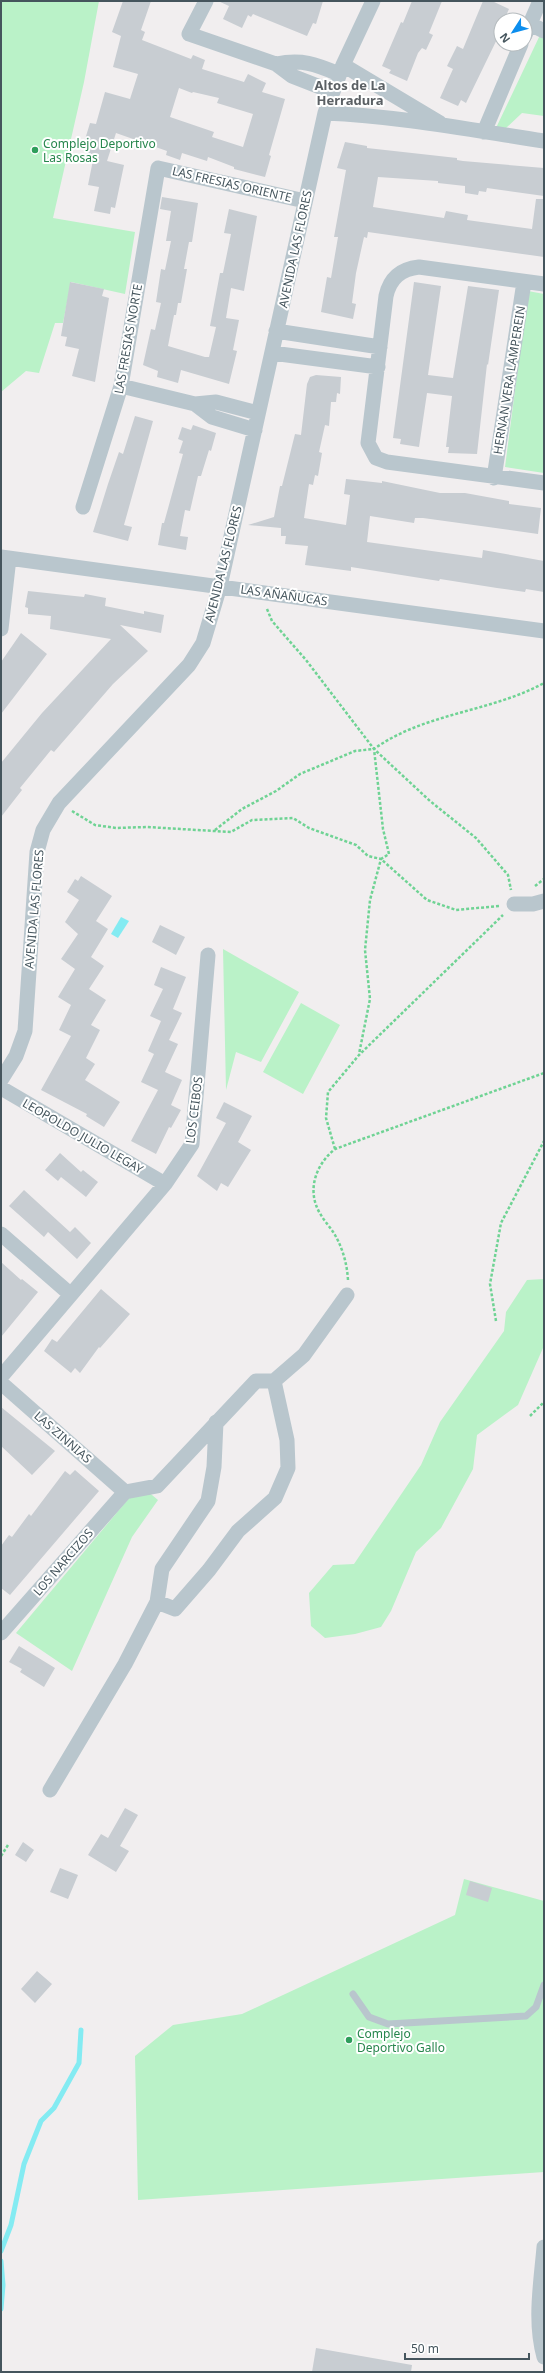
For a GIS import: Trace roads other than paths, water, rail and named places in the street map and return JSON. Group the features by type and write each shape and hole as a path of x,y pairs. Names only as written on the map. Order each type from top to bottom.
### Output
{"street":[{"path":"206,1 190,34 276,64 292,76 333,92"},
{"name":"AVENIDA LAS FLORES","path":"1,1080 16,1056 25,1031 38,852 43,830 59,803 189,665 203,643 220,586 325,113 341,70 373,1"},
{"path":"533,17 540,1"},
{"path":"533,30 544,31"},
{"path":"484,132 518,52"},
{"path":"276,64 296,60 341,70 445,126"},
{"path":"325,113 354,114 544,141"},
{"name":"LAS FRESIAS ORIENTE","path":"158,168 305,201"},
{"name":"LAS FRESIAS NORTE","path":"82,507 121,386 158,168"},
{"path":"544,284 419,267 403,270 391,281 388,288 368,443 376,458 387,462 494,478 544,483"},
{"name":"HERNAN VERA LAMPEREIN","path":"494,478 524,282"},
{"path":"276,331 380,346"},
{"path":"272,353 378,367"},
{"path":"121,386 196,404 216,402 258,413"},
{"path":"196,404 212,417 255,430"},
{"path":"1,629 5,557"},
{"name":"LAS AÑAÑUCAS","path":"5,557 544,631"},
{"path":"514,904 533,904 544,901"},
{"name":"LOS CEIBOS","path":"1,1377 165,1184 192,1144 208,955"},
{"name":"LEOPOLDO JULIO LEGAY","path":"1,1088 165,1184"},
{"path":"1,1234 70,1294"},
{"path":"125,1492 157,1486 256,1381 274,1381 304,1355 347,1295"},
{"path":"157,1602 174,1610 209,1570 238,1531 275,1498 288,1468 287,1440 274,1381"},
{"name":"LAS ZINNIAS","path":"1,1383 125,1492"},
{"path":"50,1790 125,1664 157,1602 162,1569 208,1501 214,1467 216,1422"},
{"name":"LOS NARCIZOS","path":"1,1633 125,1492"},
{"path":"544,2247 539,2330 544,2356"}],"lane":[{"path":"353,1994 368,2017 388,2024 526,2016 536,2007 544,1985"}],"water":[{"path":"121,917 129,921 118,938 111,934"}],"waterway":[{"path":"1,2251 11,2225 24,2164 41,2121 54,2108 79,2063 81,2030"},
{"path":"1,2261 3,2285 1,2309"}],"place":[{"name":"Complejo Deportivo Las Rosas","path":"35,150"},
{"name":"Complejo Deportivo Gallo","path":"349,2040"}],"district":[{"name":"Altos de La Herradura","path":"350,92"}]}
